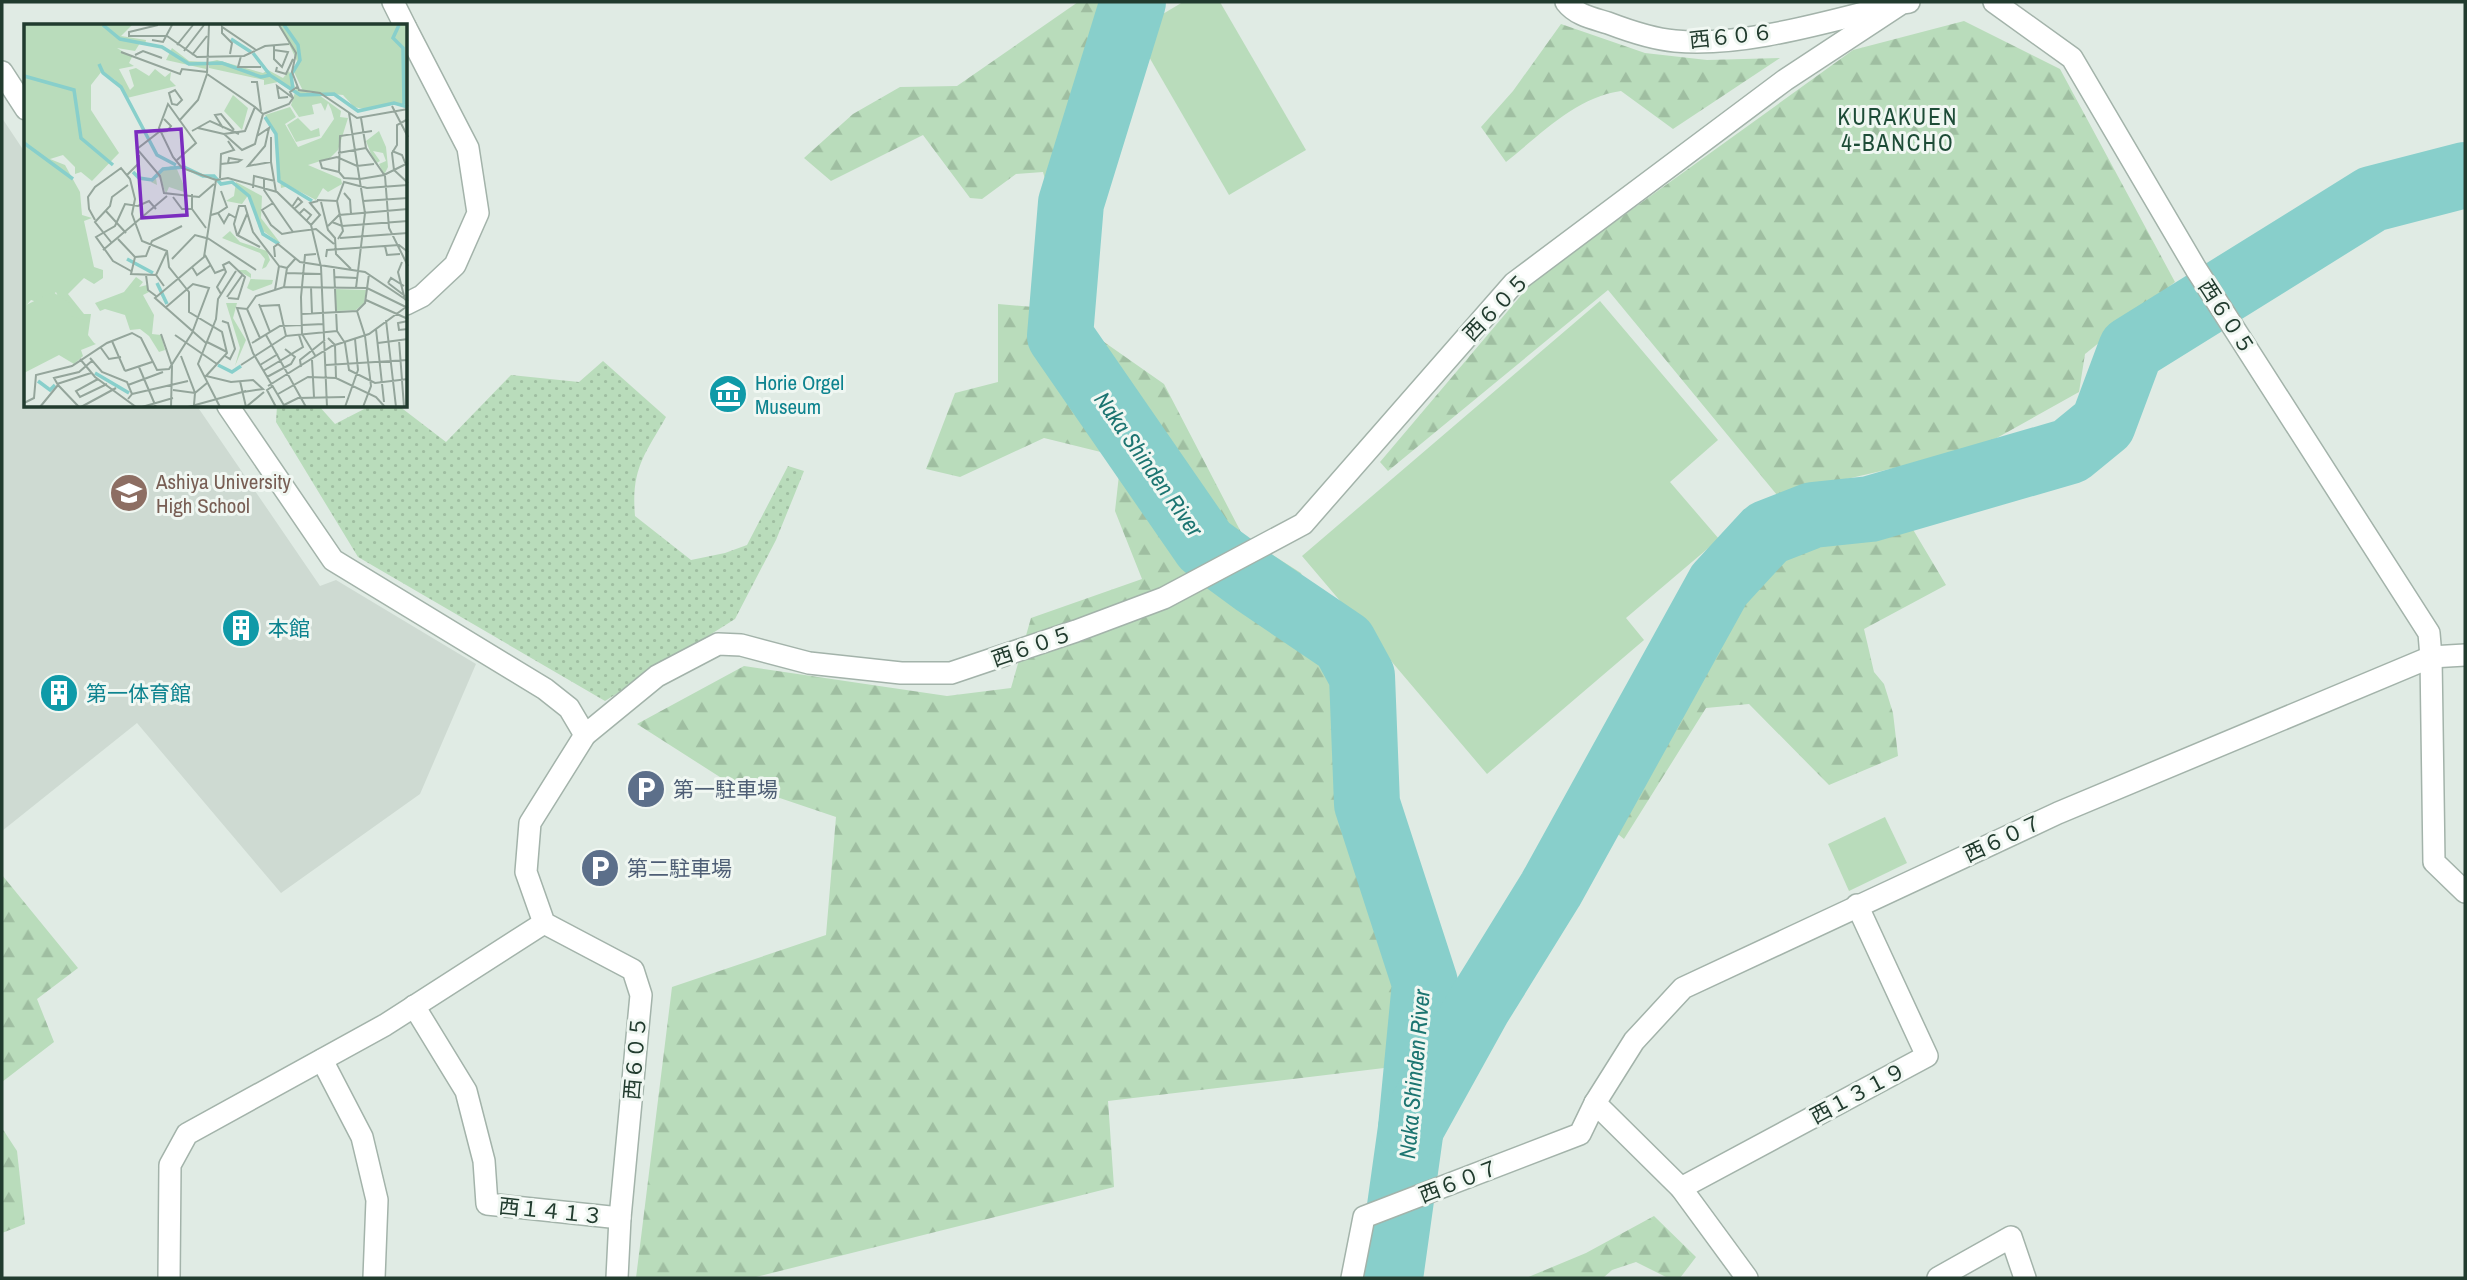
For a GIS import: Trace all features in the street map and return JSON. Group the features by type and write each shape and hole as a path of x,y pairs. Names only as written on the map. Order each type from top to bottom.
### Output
{"street":[{"path":"393,2 404,24"},
{"name":"西６０６","path":"1566,2 1573,11 1631,32 1674,41 1715,42 1803,28 1905,3"},
{"name":"西６０５","path":"1994,2 2072,58 2206,285 2429,633 2434,862 2465,892"},
{"name":"西６０５","path":"617,1278 641,995 633,970 544,923 526,872 530,822 584,735 657,676 718,644 741,645 809,663 901,673 951,673 1164,598 1303,524 1514,283 1785,80 1905,3"},
{"path":"408,31 468,148 478,213 455,265 422,296 408,303"},
{"path":"2,72 24,105"},
{"path":"229,408 333,560 545,689 569,708 584,735"},
{"name":"西６０７","path":"1352,1278 1364,1217 1580,1135 1595,1103 1634,1041 1682,988 2058,813 2431,657 2465,656"},
{"name":"西１３１９","path":"1681,1188 1927,1056 1857,905"},
{"path":"169,1278 170,1165 187,1134 414,1006 544,923"},
{"name":"西１４１３","path":"414,1006 466,1091 484,1161 487,1204 620,1219"},
{"path":"322,1060 362,1138 377,1200 374,1278"},
{"path":"1595,1103 1681,1188 1747,1278"},
{"path":"1938,1278 2011,1237 2025,1278"}],"shaded area":[{"name":"Ashiya University High School","path":"2,118 24,151 24,408 198,408 320,586 336,580 476,664 420,794 281,893 137,723 2,831"}],"green space":[{"path":"1078,2 1119,2 1056,218 1043,172 1016,174 982,199 970,198 923,135 831,181 804,158 853,114 900,87 957,86"},
{"path":"1183,2 1220,2 1306,150 1229,195 1134,31"},
{"path":"1964,21 2060,69 2175,282 2085,354 2079,392 1977,449 1777,495 1608,290 1388,471 1380,462 1534,280 1853,50"},
{"path":"1561,24 1645,53 1707,60 1780,58 1673,129 1621,91 1589,101 1574,109 1506,162 1481,127 1513,91"},
{"path":"1600,301 1718,440 1670,482 1719,539 1626,618 1644,640 1487,774 1302,556"},
{"path":"998,304 1057,309 1164,384 1243,536 1301,573 1375,783 1429,920 1384,1068 1108,1101 1114,1187 752,1278 636,1278 672,987 826,935 836,817 723,779 637,724 744,666 947,696 1011,688 1031,618 1142,579 1115,511 1121,457 1044,438 960,477 926,469 955,393 998,382"},
{"path":"603,361 666,417 645,453 637,474 635,516 691,560 747,545 788,466 804,471 776,540 735,619 605,701 358,557 276,422 277,408 321,408 335,424 366,408 402,408 446,442 511,375 579,382"},
{"path":"1902,511 1946,585 1864,629 1874,672 1884,684 1893,713 1898,756 1829,785 1749,704 1706,708 1624,839 1604,823 1715,610 1770,547"},
{"path":"1885,817 1907,863 1849,891 1828,844"},
{"path":"2,875 78,968 37,999 54,1042 2,1082"},
{"path":"2,1128 17,1151 25,1224 2,1233"},
{"path":"1654,1216 1696,1257 1680,1278 1668,1278 1636,1262 1612,1270 1603,1278 1526,1278 1586,1253"}],"waterway":[{"name":"Naka Shinden River","path":"1133,2 1071,203 1060,336 1205,546 1344,643 1362,676 1367,804 1425,983 1411,1128 1390,1278"},
{"path":"1411,1128 1478,1007 1551,889 1719,585 1767,533 1813,515 1870,509 2070,451 2103,424 2131,349 2372,199 2465,175"}],"place":[{"name":"Horie Orgel Museum","path":"728,394"},
{"name":"Ashiya University High School","path":"129,493"},
{"name":"本館","path":"241,628"},
{"name":"第一体育館","path":"59,693"},
{"name":"第一駐車場","path":"646,789"},
{"name":"第二駐車場","path":"600,868"}],"district":[{"name":"KURAKUEN 4-BANCHO","path":"1898,129"}]}
